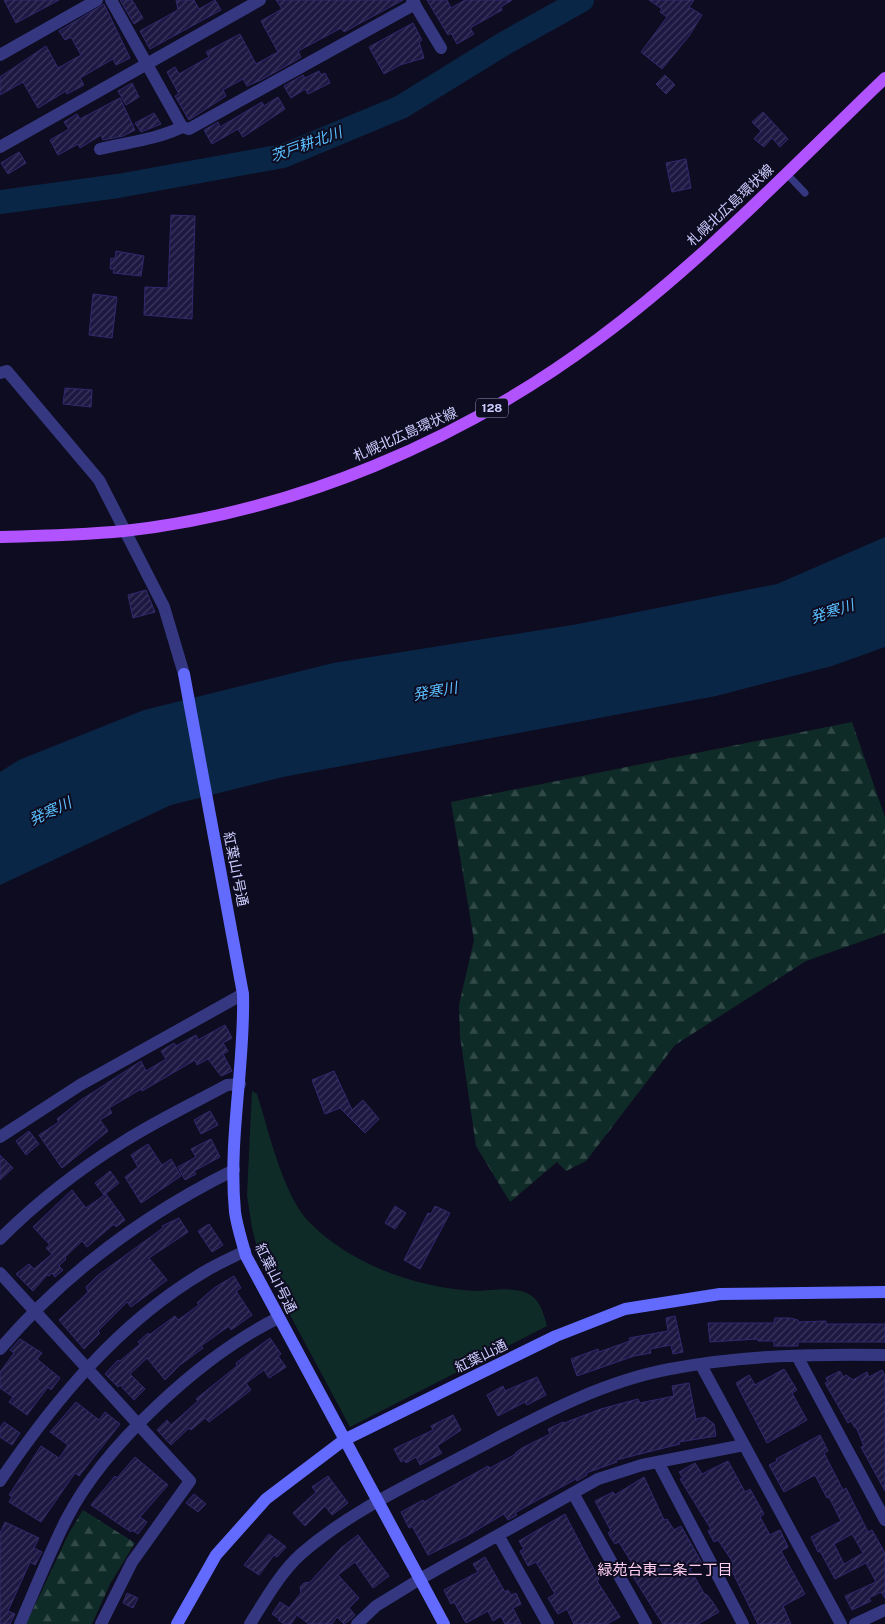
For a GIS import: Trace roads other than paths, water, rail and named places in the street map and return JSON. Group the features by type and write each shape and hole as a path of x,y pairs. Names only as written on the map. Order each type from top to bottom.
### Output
{"main road":[{"name":"札幌北広島環状線","path":"0,537 125,531 206,517 264,503 320,486 377,465 480,416 559,367 630,314 683,269 885,78"}],"street":[{"path":"0,55 97,0"},
{"path":"111,0 182,127"},
{"path":"0,148 260,0"},
{"path":"100,149 143,142 182,127 190,129 413,2 440,48"},
{"path":"0,373 7,372 100,480 125,531"},
{"name":"紅葉山1号通","path":"125,531 164,607 184,674 235,945 242,994 244,1033 234,1170 236,1213 245,1251 278,1318 444,1624"},
{"path":"0,1137 80,1085 242,994"},
{"path":"0,1239 27,1213 68,1180 124,1141 227,1085 240,1084"},
{"path":"0,1349 36,1311 95,1257 179,1199 234,1170"},
{"path":"0,1481 52,1408 129,1327 203,1272 245,1251"},
{"path":"0,1272 190,1482 132,1562 101,1624"},
{"name":"紅葉山通","path":"177,1624 216,1555 266,1499 344,1440 556,1336 626,1309 720,1294 885,1292"},
{"path":"20,1624 66,1519 86,1488 138,1425 216,1355 248,1333 278,1318"},
{"path":"250,1624 271,1590 299,1556 331,1529 377,1500 593,1390 670,1369 758,1358 885,1355"},
{"path":"797,1356 885,1520"},
{"path":"701,1365 841,1624"},
{"path":"357,1624 376,1606 420,1579 598,1479 658,1462 744,1445"},
{"path":"658,1462 743,1624"},
{"path":"573,1493 646,1624"},
{"path":"498,1535 548,1624"},
{"path":"855,1624 885,1610"}],"lane":[{"path":"786,173 805,193"}],"water":[{"name":"発寒川","path":"885,537 885,647 832,666 716,696 283,777 171,805 0,885 0,772 19,760 144,710 333,663 578,624 777,584"}],"waterway":[{"name":"茨戸耕北川","path":"0,202 118,186 283,156 401,107 505,43 582,0"}],"district":[{"name":"緑苑台東二条二丁目","path":"665,1569"}]}
